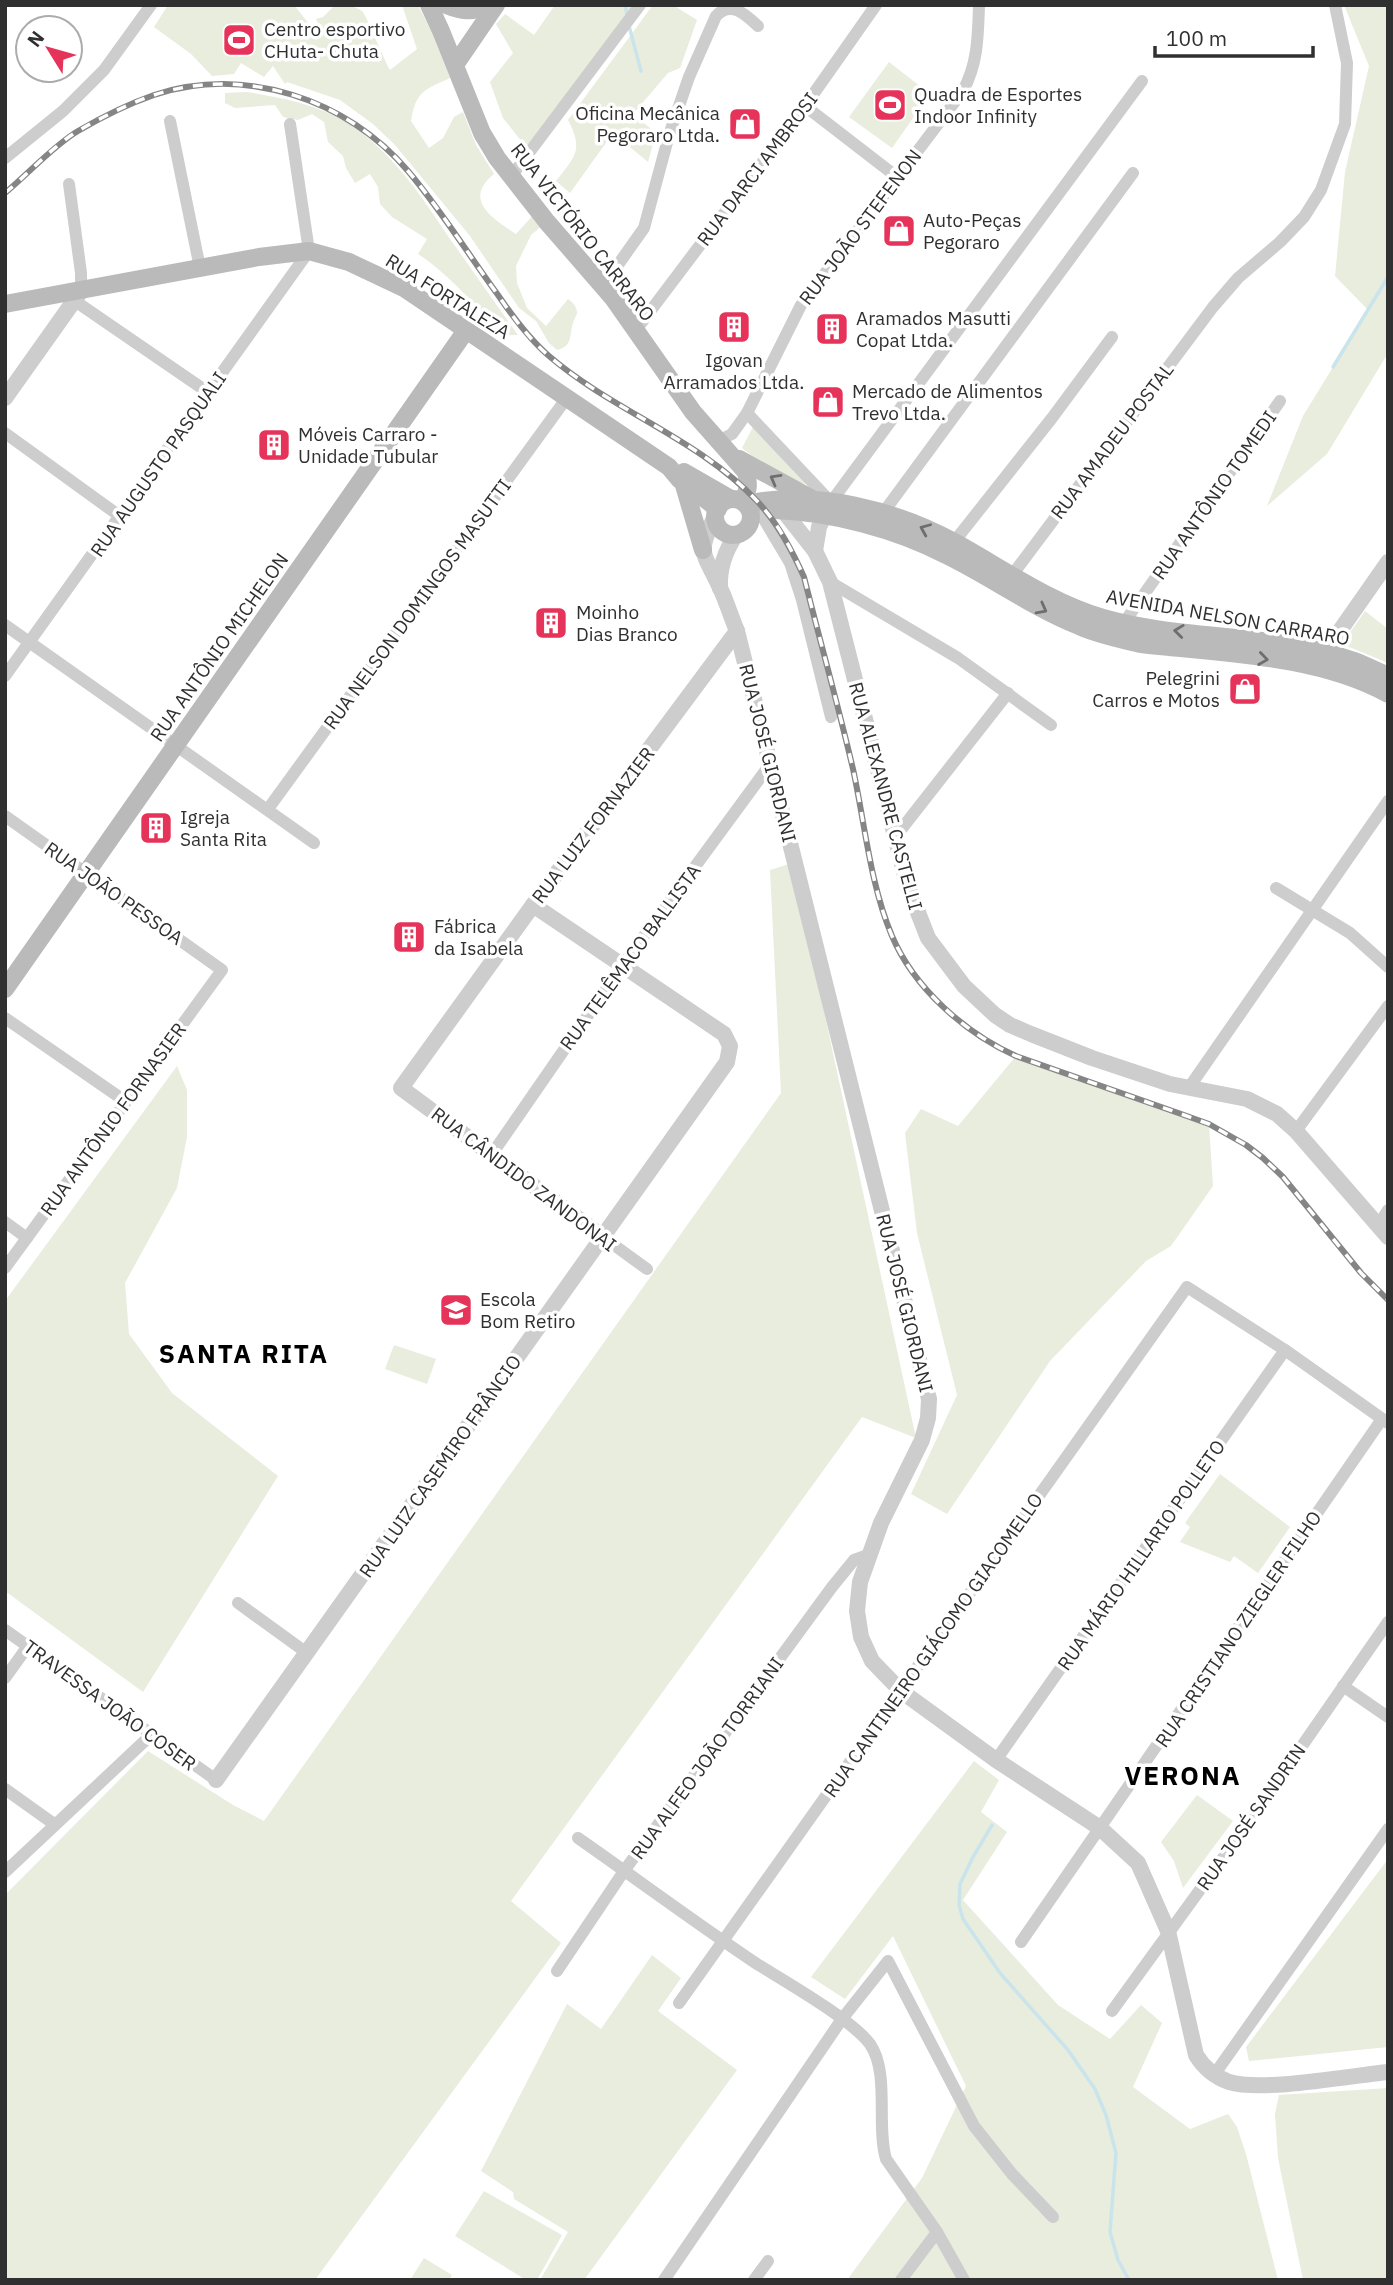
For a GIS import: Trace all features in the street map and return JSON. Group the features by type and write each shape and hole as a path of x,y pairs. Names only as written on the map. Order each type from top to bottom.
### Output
{"main road":[{"name":"RUA VICTÓRIO CARRARO","path":"429,5 482,133 510,178 603,286 693,412 746,472 748,492 737,507"},
{"path":"446,5 476,11 487,5"},
{"path":"455,65 496,5"},
{"name":"RUA FORTALEZA","path":"5,304 78,296 259,257 309,251 349,262 427,302 678,477 684,471 737,507 716,520 721,530 736,535"},
{"name":"RUA ANTÔNIO MICHELON","path":"5,989 467,330"},
{"path":"735,457 823,506"},
{"path":"678,477 703,551"},
{"name":"AVENIDA NELSON CARRARO","path":"823,506 889,531 950,548"},
{"name":"AVENIDA NELSON CARRARO","path":"737,507 823,506 883,513 1008,581 1080,627 1118,630 1141,644 1224,645 1319,659 1351,676 1383,682"},
{"path":"736,535 750,525 737,507"}],"street":[{"path":"5,158 63,111 104,71 151,5"},
{"path":"510,178 640,5"},
{"name":"RUA DARCI AMBROSI","path":"636,330 876,5"},
{"name":"RUA JOÃO STEFENON","path":"718,442 732,434 747,413 801,305 963,91 973,73 976,57 979,5"},
{"name":"RUA AMADEU POSTAL","path":"1008,581 1213,307 1238,278 1304,217 1321,190 1345,124 1348,62 1335,5"},
{"path":"603,286 644,228 669,135 689,77 716,16 731,7 758,26"},
{"path":"815,551 823,506 1142,81"},
{"path":"804,106 897,177"},
{"path":"170,121 200,268"},
{"path":"290,124 309,251"},
{"path":"883,513 1133,173"},
{"path":"5,398 78,296 81,273 69,184"},
{"name":"RUA AUGUSTO PASQUALI","path":"5,676 309,251"},
{"path":"78,296 208,393"},
{"path":"950,548 1112,337"},
{"name":"RUA NELSON DOMINGOS MASUTTI","path":"268,809 566,399"},
{"name":"RUA ANTÔNIO TOMEDI","path":"1118,630 1280,401"},
{"path":"747,413 823,506"},
{"path":"5,433 121,517"},
{"name":"RUA ALEXANDRE CASTELLI","path":"778,505 815,551 830,582 908,887 928,938 964,986 980,1003 1021,1030 1092,1058 1188,1089 1247,1099 1277,1114 1296,1130 1383,1232"},
{"path":"703,551 703,541 737,507 790,563 831,717"},
{"path":"720,588 721,566 736,535"},
{"name":"RUA JOSÉ GIORDANI","path":"703,551 737,631 929,1399 928,1419 922,1440 881,1523 860,1582 857,1611 861,1637 872,1661 901,1691 996,1760 1100,1828 1138,1863 1168,1931 1196,2055 1214,2075"},
{"path":"1319,659 1388,562"},
{"path":"830,582 958,658 1051,724"},
{"path":"5,625 314,843"},
{"name":"RUA LUIZ FORNAZIER","path":"401,1088 737,631"},
{"path":"897,836 1008,693"},
{"name":"RUA TELÊMACO BALLISTA","path":"492,1154 622,966 771,763"},
{"path":"1188,1089 1388,801"},
{"name":"RUA JOÃO PESSOA","path":"5,816 222,970"},
{"path":"1276,888 1350,933 1388,967"},
{"path":"533,905 622,966"},
{"name":"RUA LUIZ CASEMIRO FRÂNCIO","path":"216,1780 727,1062 730,1046 724,1034 622,966"},
{"name":"RUA ANTÔNIO FORNASIER","path":"5,1268 222,970"},
{"path":"1296,1130 1388,1006"},
{"path":"5,1018 125,1101"},
{"name":"RUA CÂNDIDO ZANDONAI","path":"401,1088 647,1269"},
{"path":"1383,1232 1388,1210"},
{"path":"5,1223 27,1238"},
{"name":"RUA CANTINEIRO GIÁCOMO GIACOMELLO","path":"679,2003 1187,1287 1285,1350"},
{"path":"1285,1350 1385,1421"},
{"name":"RUA MÁRIO HILLARIO POLLETO","path":"996,1760 1285,1350"},
{"name":"RUA CRISTIANO ZIEGLER FILHO","path":"1021,1942 1385,1421"},
{"name":"RUA ALFEO JOÃO TORRIANI","path":"557,1971 624,1871 832,1587 854,1560 868,1555"},
{"path":"238,1604 307,1653"},
{"name":"RUA JOSÉ SANDRIN","path":"1112,2011 1252,1818 1388,1622"},
{"name":"TRAVESSA JOÃO COSER","path":"5,1630 150,1736 216,1780"},
{"path":"5,1678 28,1646"},
{"path":"1343,1686 1388,1717"},
{"path":"5,1872 150,1736"},
{"path":"5,1789 54,1824"},
{"path":"1388,1829 1214,2075 1230,2082 1255,2085 1388,2072"},
{"path":"578,1838 723,1941 842,2019 869,2043 876,2058 883,2106 882,2145 886,2159 937,2232 964,2280"},
{"path":"664,2280 842,2019 888,1962 974,2126 1012,2174 1053,2217"},
{"path":"901,2280 937,2232"},
{"path":"754,2280 768,2261"}],"shaded area":[{"path":"168,5 294,5 317,34 321,30 316,19 323,17 335,5 352,6 364,14 390,70 417,49 402,5 418,5 450,78 419,97 411,121 429,148 443,138 454,117 463,112 476,145 494,174 481,192 484,208 516,234 534,214 543,225 531,235 516,266 517,283 527,308 546,326 568,299 574,305 577,314 566,346 557,350 549,343 536,321 519,308 470,236 395,145 373,124 340,100 287,82 285,84 273,66 264,77 241,63 234,74 212,76 191,54 154,27"},
{"path":"555,5 635,5 526,147 503,118 490,82 513,53 496,24 505,14 534,35"},
{"path":"653,5 673,5 697,20 680,68 668,73 633,114 656,133 648,162 613,133 570,193 556,181 575,153 576,139 568,120"},
{"path":"1344,5 1388,5 1388,353 1327,454 1267,506 1303,416 1368,310 1335,276 1345,172 1369,66"},
{"name":"Quadra de Esportes Indoor Infinity","path":"889,62 930,94 892,148 849,117"},
{"path":"247,92 317,108 339,118 373,142 415,188 518,335 509,335 442,272 418,254 427,239 392,217 380,204 378,187 370,174 355,183 346,168 343,156 328,142 324,122 312,114 298,120 283,117 275,105 235,108 225,103 225,93"},
{"path":"753,427 811,485 782,479 742,448"},
{"path":"1365,611 1388,629 1388,663 1342,644"},
{"path":"792,863 916,1438 862,1417 511,1901 561,1943 315,2280 5,2280 5,1895 148,1751 233,1805 264,1821 781,1093 770,870"},
{"path":"1016,1056 1209,1124 1213,1186 1171,1246 1146,1261 1050,1361 947,1514 911,1494 957,1395 917,1233 905,1133 921,1109 958,1126"},
{"path":"177,1066 187,1090 187,1137 177,1188 125,1283 129,1334 172,1393 278,1476 143,1692 5,1591 5,1301"},
{"path":"394,1345 436,1359 427,1384 385,1369"},
{"path":"1220,1474 1290,1527 1258,1573 1234,1556 1230,1562 1180,1542 1190,1527 1185,1523"},
{"path":"974,1761 999,1780 981,1812 1007,1832 963,1900 1058,2005 1110,2039 1141,2005 1162,2023 1133,2087 1190,2129 1228,2114 1237,2127 1246,2154 1278,2280 847,2280 922,2178 966,2086 893,1936 845,1999 811,1977"},
{"path":"1197,1795 1233,1821 1183,1888 1174,1861 1161,1842"},
{"path":"1388,1859 1388,2047 1249,2061 1246,2047"},
{"path":"652,1955 681,1978 658,2011 737,2070 584,2280 540,2280 568,2232 514,2199 513,2192 481,2171 567,2004 601,2029"},
{"path":"1388,2088 1388,2280 1303,2280 1278,2158 1275,2114 1279,2095"},
{"path":"484,2191 562,2235 537,2280 526,2280 455,2236"},
{"path":"424,2258 452,2275 449,2280 410,2280"}],"waterway":[{"path":"625,5 627,15"},
{"path":"629,26 641,71"},
{"path":"1333,367 1388,277"},
{"path":"992,1825 960,1884 959,1905 963,1919 1000,1973 1068,2050 1095,2089 1106,2115 1116,2153 1110,2232 1118,2260 1129,2280"}],"railway":[{"path":"5,193 50,152 78,131 135,102 189,87 224,84 258,87 292,95 325,107 383,146 420,186 515,319 549,356 600,393 709,460 757,501 778,528 804,577 853,769 873,875 884,916 902,955 927,991 960,1022 1016,1056 1209,1124 1246,1145 1283,1177 1361,1273 1388,1300"}],"place":[{"name":"Centro esportivo CHuta- Chuta","path":"239,40"},
{"name":"Quadra de Esportes Indoor Infinity","path":"890,105"},
{"name":"Oficina Mecânica Pegoraro Ltda.","path":"745,124"},
{"name":"Auto-Peças Pegoraro","path":"899,231"},
{"name":"Igovan Arramados Ltda.","path":"734,327"},
{"name":"Aramados Masutti Copat Ltda.","path":"832,329"},
{"name":"Mercado de Alimentos Trevo Ltda.","path":"828,402"},
{"name":"Móveis Carraro - Unidade Tubular","path":"274,445"},
{"name":"Moinho Dias Branco","path":"551,623"},
{"name":"Pelegrini Carros e Motos","path":"1245,689"},
{"name":"Igreja Santa Rita","path":"156,828"},
{"name":"Fábrica da Isabela","path":"409,937"},
{"name":"Escola Bom Retiro","path":"456,1310"}],"district":[{"name":"SANTA RITA","path":"244,1354"},
{"name":"VERONA","path":"1183,1776"}]}
